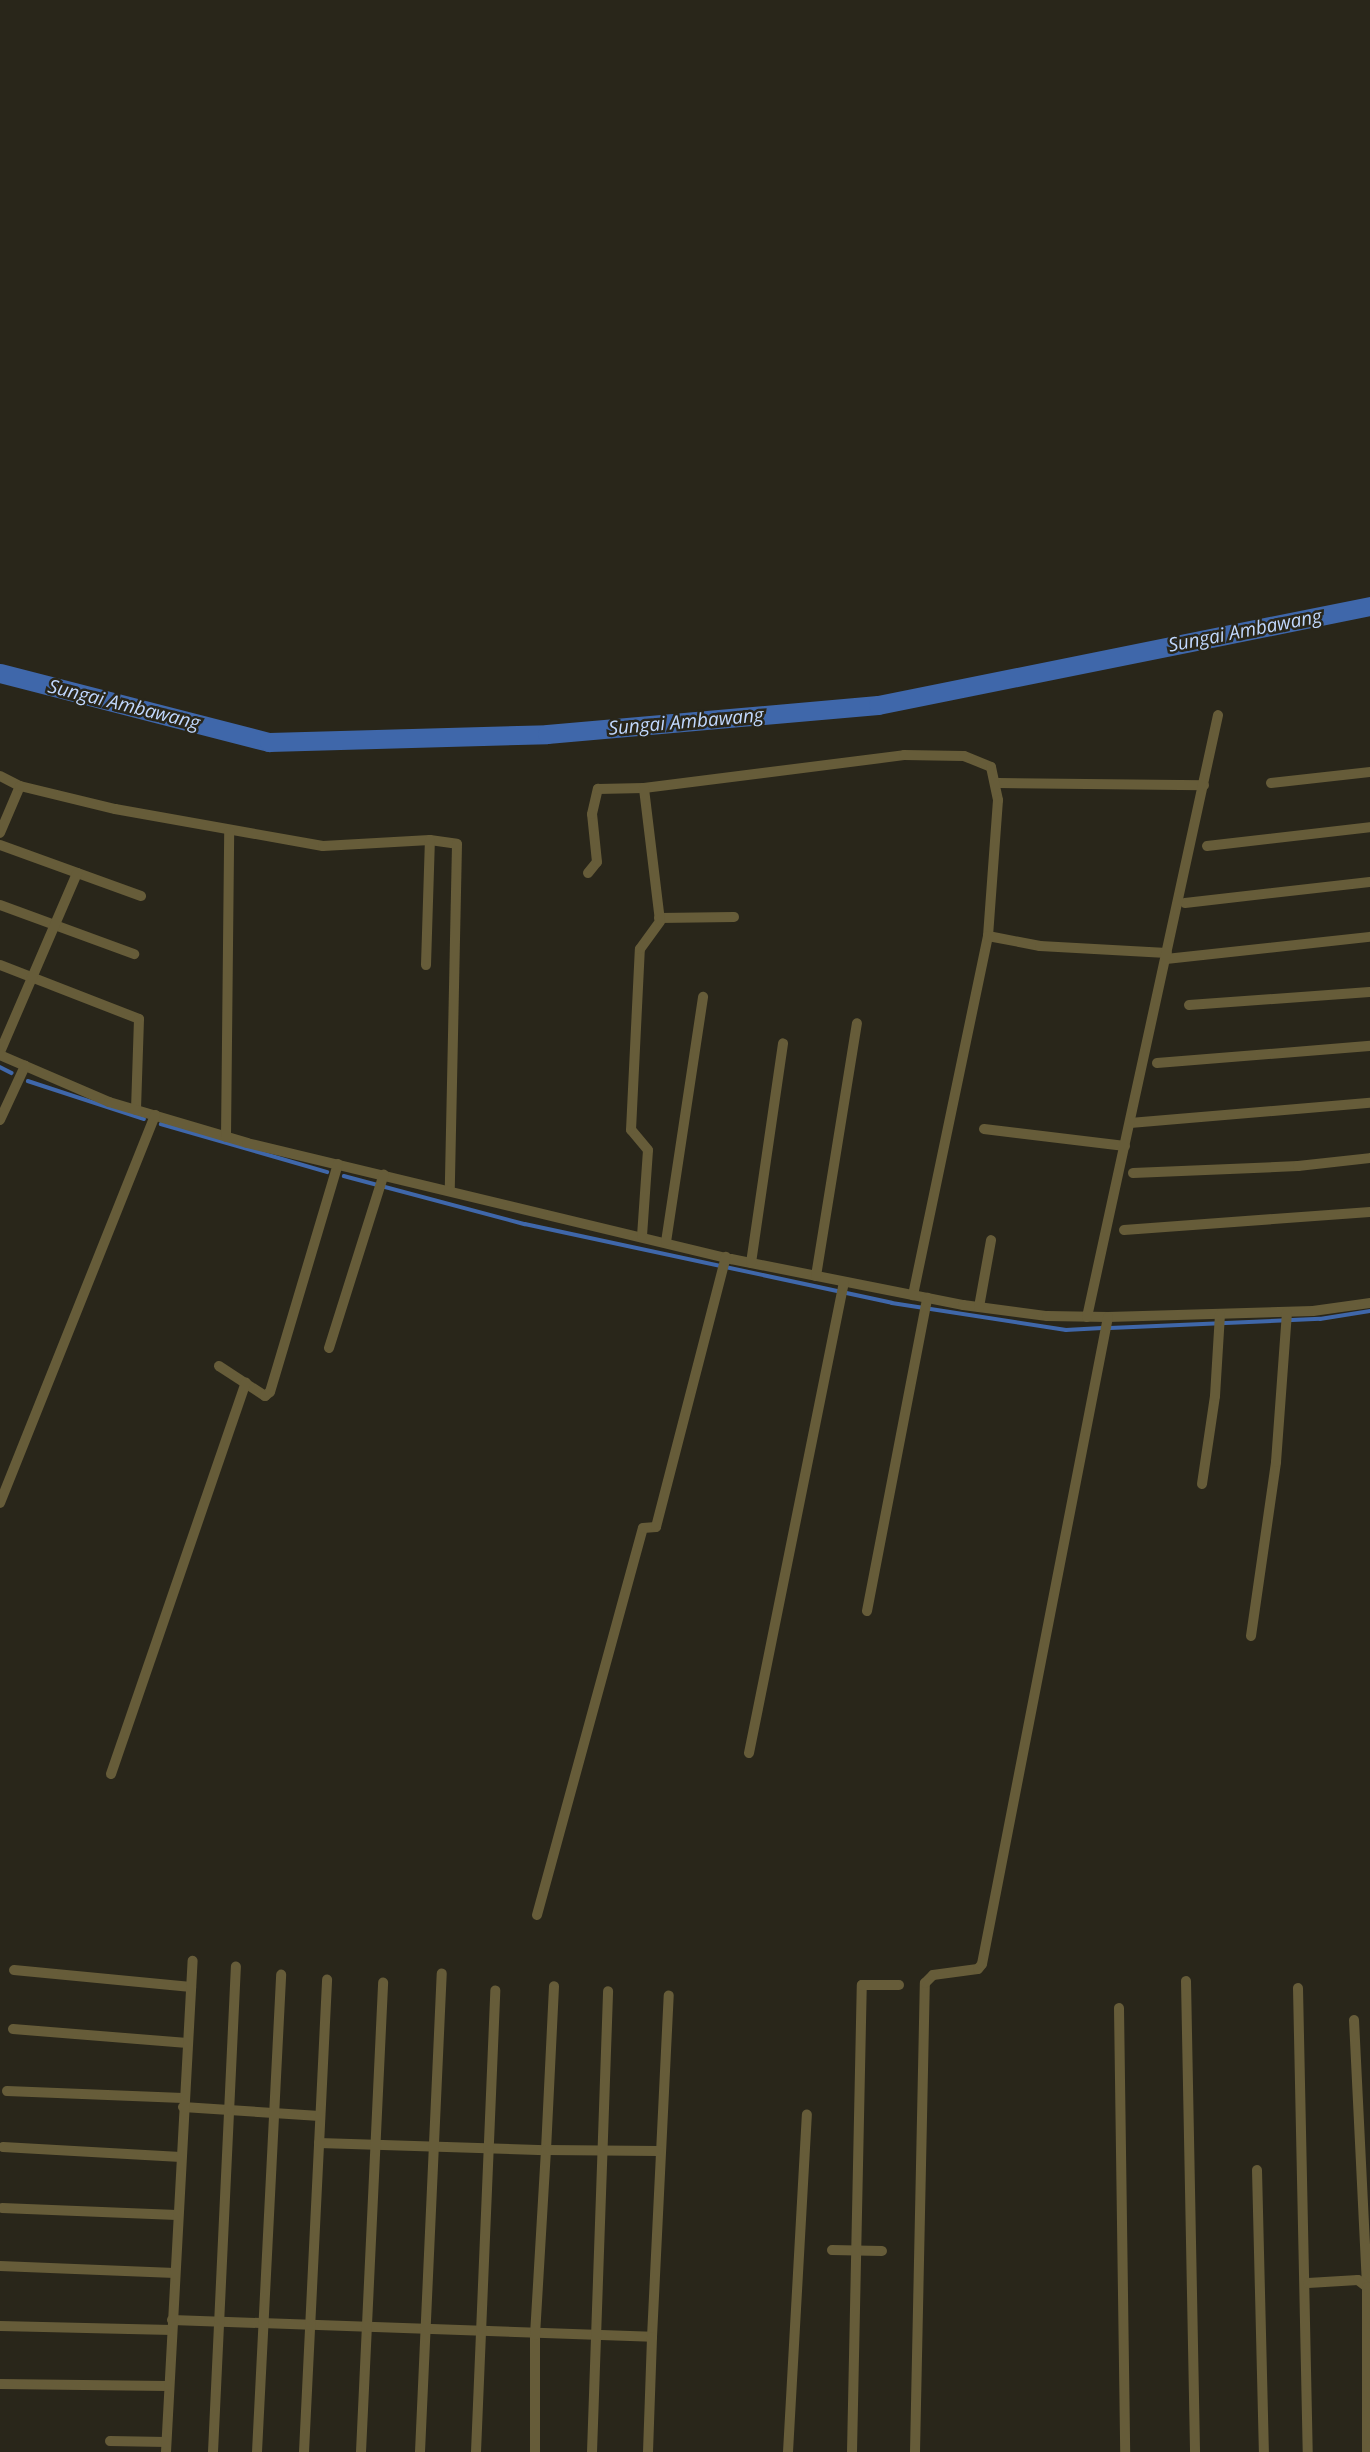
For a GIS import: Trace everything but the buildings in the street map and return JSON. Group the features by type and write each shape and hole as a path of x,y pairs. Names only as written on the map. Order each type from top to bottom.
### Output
{"street":[{"path":"1087,1317 1218,715"},
{"path":"588,873 597,862 594,793 904,755 976,758 991,767 998,783 988,936 913,1295"},
{"path":"1271,783 1370,772"},
{"path":"0,776 25,787 229,831 341,849 430,840 457,844 450,1188"},
{"path":"998,783 1204,785"},
{"path":"0,834 25,787"},
{"path":"642,1236 648,1150 631,1130 640,948 657,929 659,918 644,788"},
{"path":"1207,846 1370,827"},
{"path":"226,1137 229,831"},
{"path":"426,965 430,840"},
{"path":"0,845 141,895"},
{"path":"77,873 0,1053 25,1066 135,1110 226,1137 450,1188 726,1258 979,1307 1108,1317 1287,1312 1370,1303"},
{"path":"1185,903 1370,882"},
{"path":"0,905 134,954"},
{"path":"659,918 734,917"},
{"path":"988,936 1040,946 1166,956 1370,937"},
{"path":"0,965 139,1019 135,1110"},
{"path":"1189,1005 1370,992"},
{"path":"666,1242 703,997"},
{"path":"816,1276 857,1023"},
{"path":"751,1263 783,1043"},
{"path":"1157,1063 1370,1046"},
{"path":"0,1120 5,1095 25,1066"},
{"path":"1130,1123 1370,1103"},
{"path":"0,1503 155,1115"},
{"path":"984,1129 1125,1146"},
{"path":"1133,1173 1298,1166 1370,1158"},
{"path":"219,1366 265,1396 270,1392 338,1164"},
{"path":"330,1348 384,1174"},
{"path":"1124,1230 1370,1212"},
{"path":"979,1307 991,1240"},
{"path":"537,1916 643,1528 656,1527 726,1258"},
{"path":"749,1754 844,1282"},
{"path":"867,1611 926,1298"},
{"path":"1251,1636 1276,1462 1287,1312"},
{"path":"1202,1484 1215,1396 1220,1314"},
{"path":"915,2452 925,1983 933,1975 978,1969 982,1964 1108,1317"},
{"path":"111,1774 246,1383"},
{"path":"110,2441 166,2447 192,1961"},
{"path":"213,2452 236,1967"},
{"path":"14,1970 191,1987"},
{"path":"420,2452 431,2149 442,1974"},
{"path":"257,2452 281,1975"},
{"path":"304,2452 327,1979"},
{"path":"1186,1981 1195,2452"},
{"path":"361,2452 383,1983"},
{"path":"852,2452 862,1985 899,1985"},
{"path":"535,2452 535,2335 554,1986"},
{"path":"1298,1988 1308,2283 1308,2452"},
{"path":"476,2452 495,1990"},
{"path":"592,2452 608,1991"},
{"path":"648,2452 659,2151 669,1995"},
{"path":"1119,2008 1125,2452"},
{"path":"1354,2020 1367,2287 1367,2452"},
{"path":"13,2029 187,2043"},
{"path":"7,2091 320,2116"},
{"path":"788,2452 807,2115"},
{"path":"319,2143 489,2152 603,2149 659,2151"},
{"path":"3,2147 181,2157"},
{"path":"1257,2170 1264,2452"},
{"path":"2,2208 177,2215"},
{"path":"832,2250 882,2251"},
{"path":"0,2266 175,2273"},
{"path":"1308,2283 1358,2280 1367,2287"},
{"path":"0,2326 217,2324 652,2337"},
{"path":"0,2384 168,2386"}],"waterway":[{"name":"Sungai Ambawang","path":"0,673 269,742 547,734 878,705 1370,606"},
{"path":"0,1067 12,1073"},
{"path":"28,1081 144,1119"},
{"path":"161,1124 327,1172"},
{"path":"344,1176 525,1224 892,1303 1066,1330 1102,1328"},
{"path":"1110,1328 1320,1319 1370,1311"}]}
